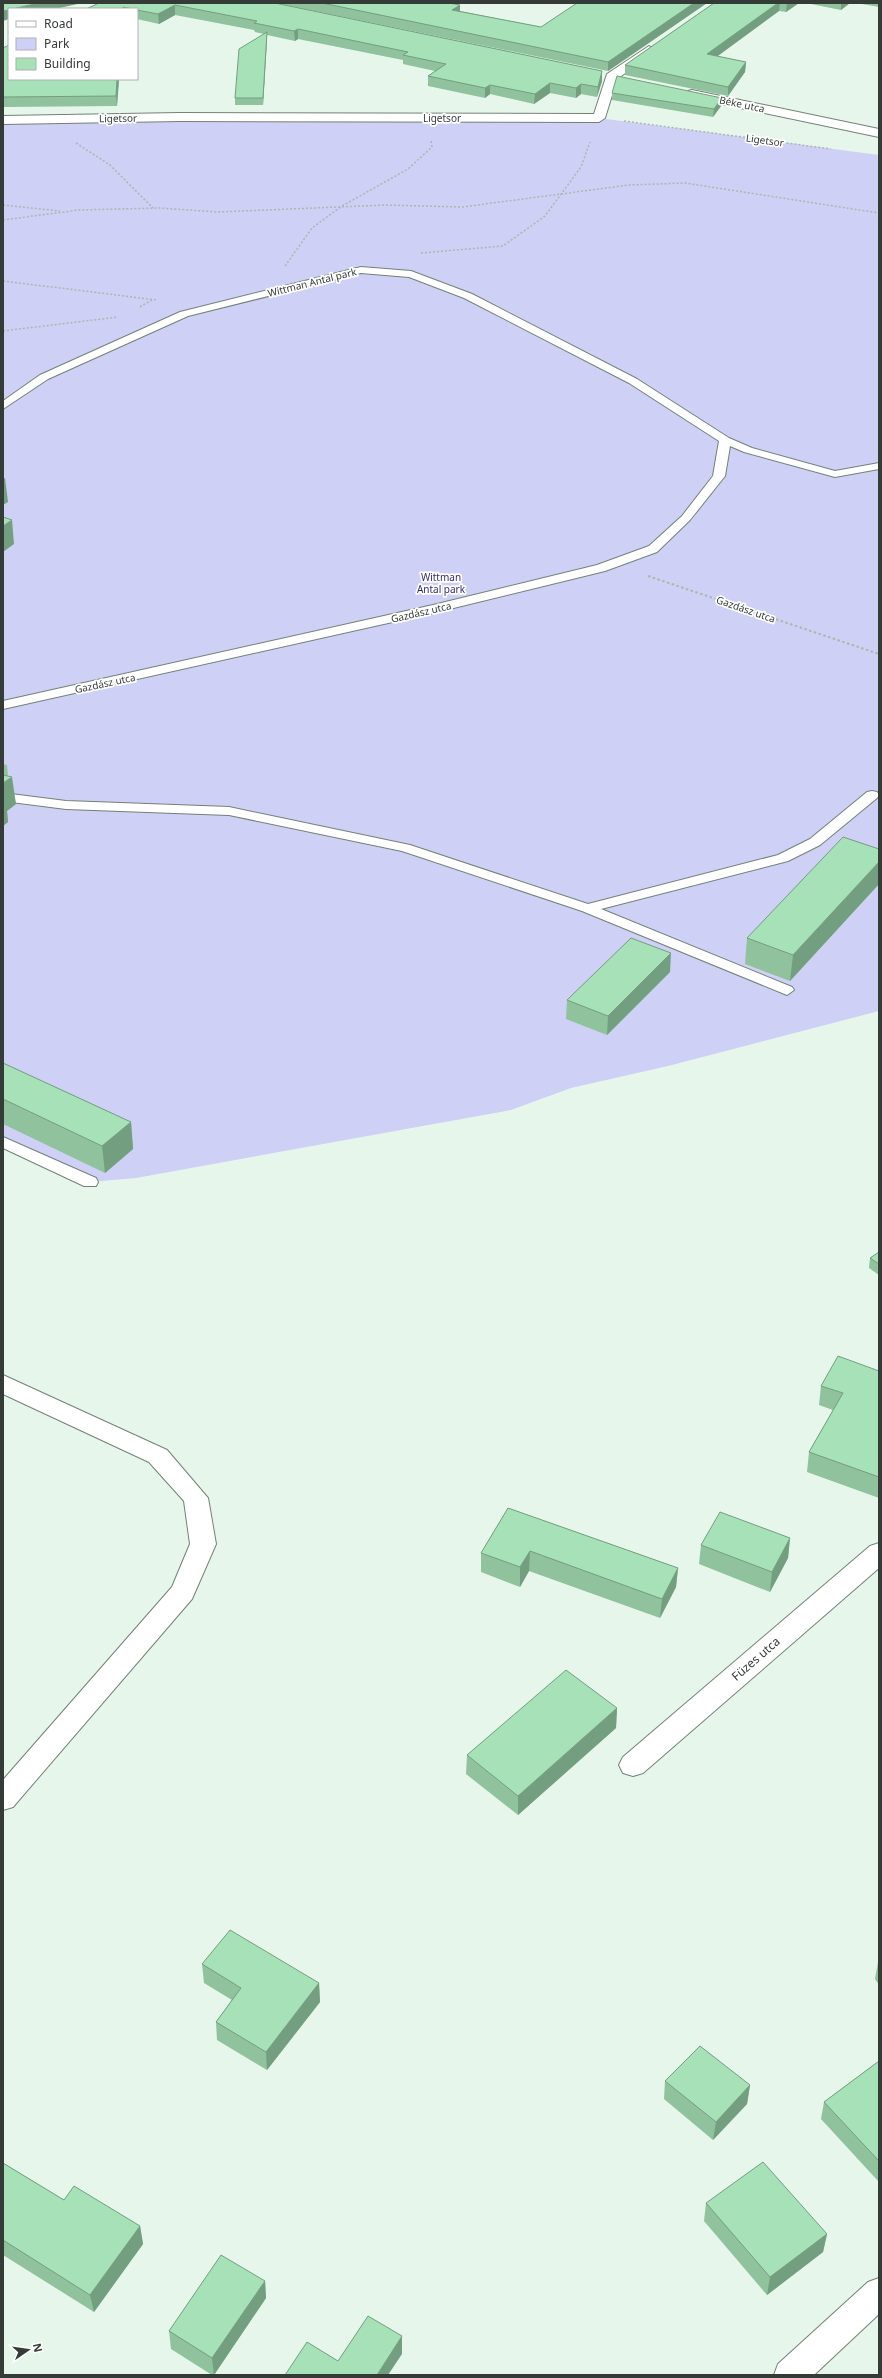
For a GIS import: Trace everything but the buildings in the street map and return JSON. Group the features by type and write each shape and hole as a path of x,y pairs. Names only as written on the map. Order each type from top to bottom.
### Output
{"street":[{"path":"599,118 611,77 661,42"},
{"path":"595,74 626,80"},
{"name":"Béke utca","path":"680,92 879,133"},
{"name":"Ligetsor","path":"3,120 599,118"},
{"path":"3,1384 158,1456 196,1498 203,1544 183,1592 3,1799"},
{"name":"Füzes utca","path":"633,1765 879,1553"},
{"path":"790,2375 879,2294"}],"lane":[{"name":"Wittman Antal park","path":"3,406 44,377 184,314 361,270 411,274 468,296 626,377 725,440 748,450 835,474 879,466"},
{"path":"601,568 653,550 686,518 719,476 725,440"},
{"name":"Gazdász utca","path":"3,705 418,613 601,568"},
{"path":"587,908 783,858 815,842 872,795"},
{"path":"3,797 66,805 229,811 405,848 587,908 787,990"},
{"path":"3,1142 90,1182"}],"path":[{"path":"269,292 283,268 312,228 342,206 408,168 432,147 426,118"},
{"name":"Ligetsor","path":"599,118 832,149"},
{"path":"414,254 503,246 545,216 581,167 599,118"},
{"path":"62,119 74,142 110,165 153,208"},
{"path":"3,220 64,212 153,208 218,212 385,205 462,207 629,185 685,183 879,213"},
{"path":"3,204 64,212"},
{"path":"3,281 160,300"},
{"path":"135,310 152,300"},
{"path":"3,332 124,316"},
{"name":"Gazdász utca","path":"601,568 647,576 879,654"}],"green space":[{"name":"Wittman Antal park","path":"599,118 879,155 879,1011 668,1066 571,1088 511,1110 136,1178 90,1182 3,1142 3,121"}]}
